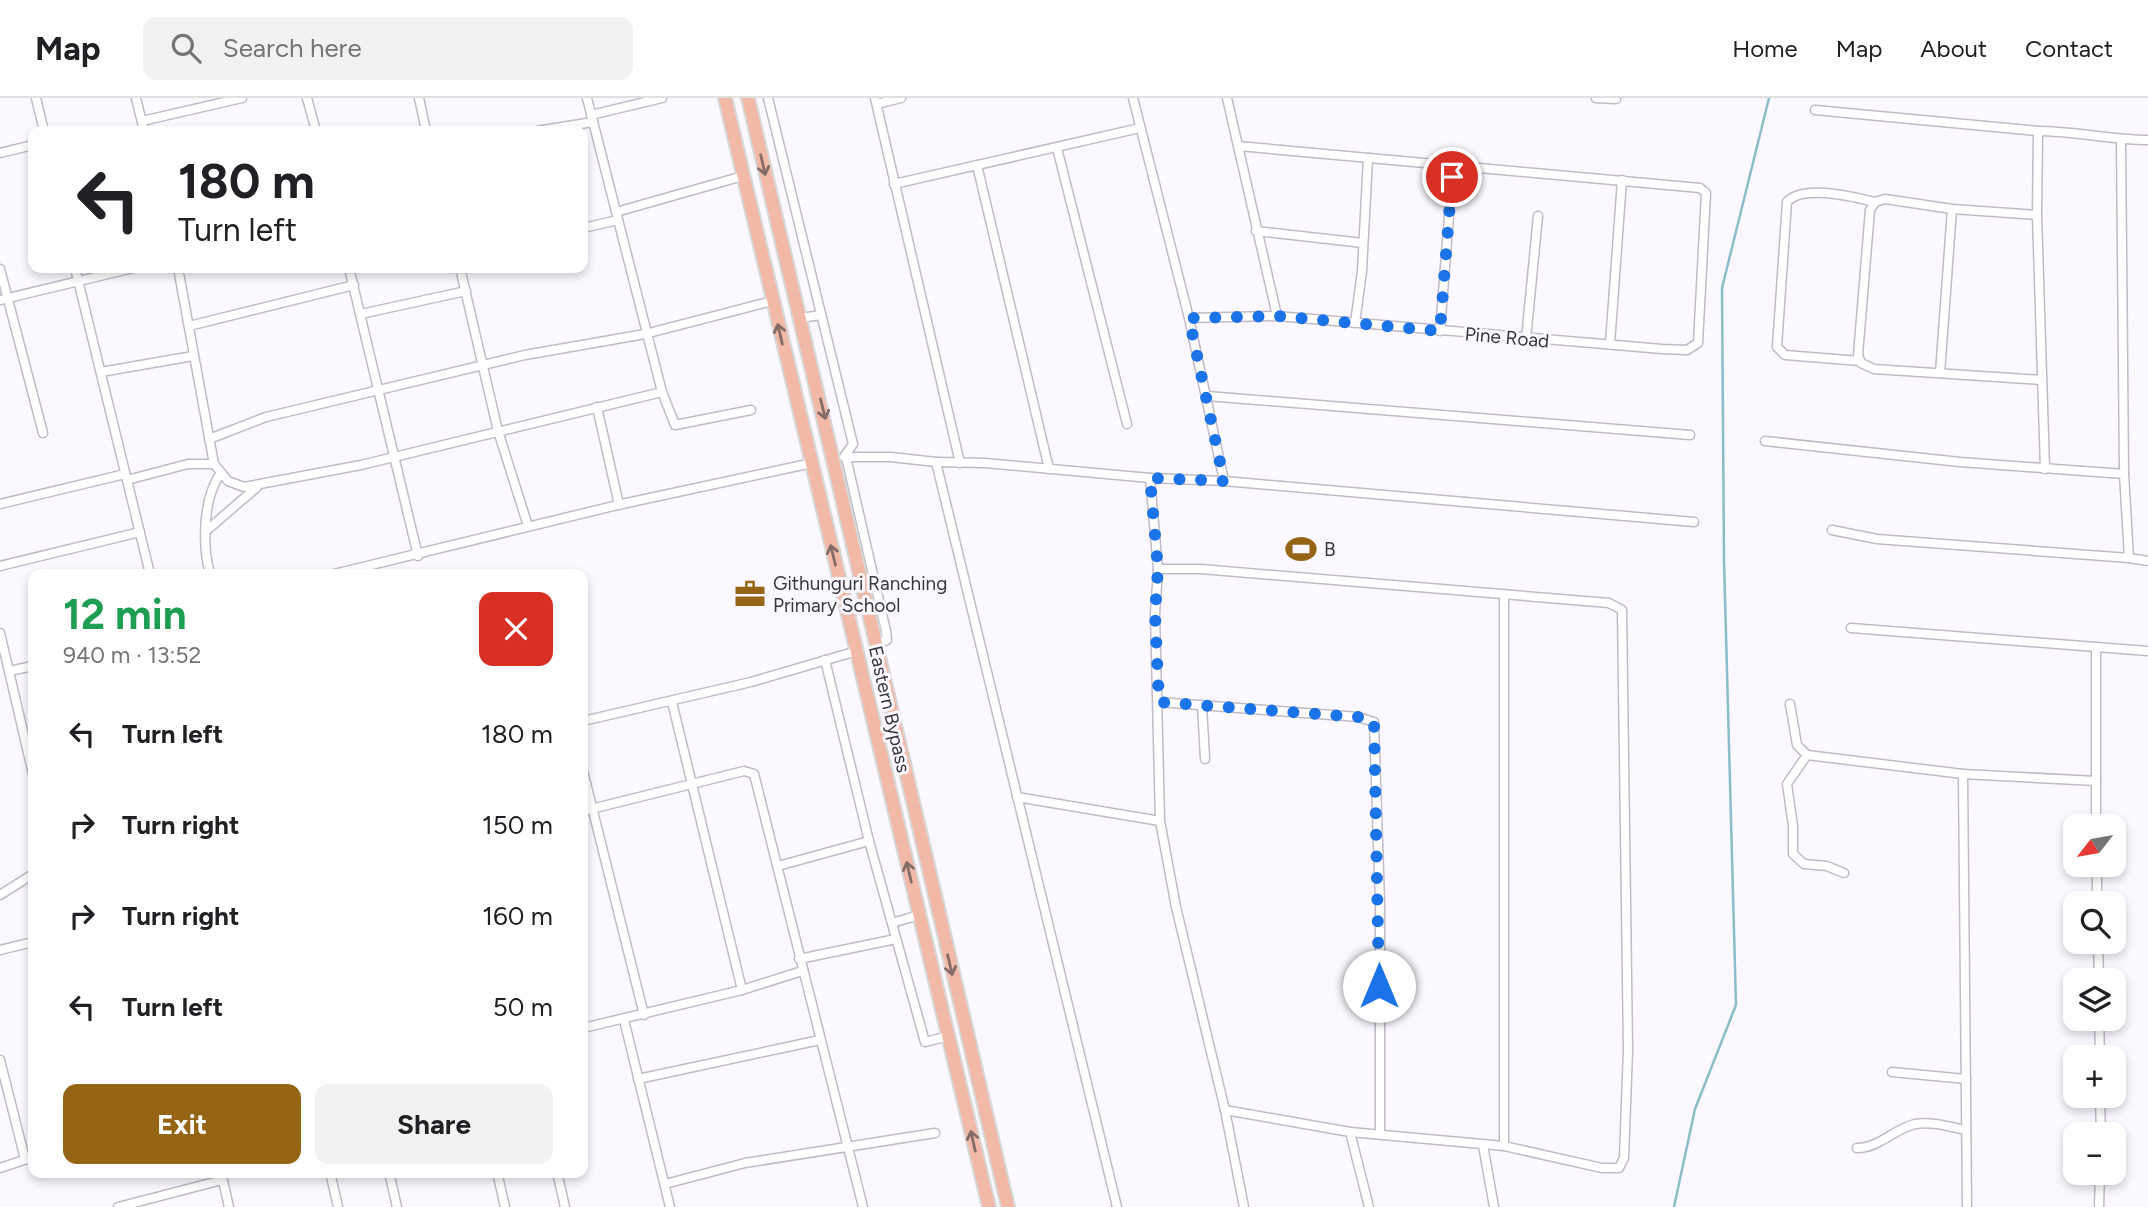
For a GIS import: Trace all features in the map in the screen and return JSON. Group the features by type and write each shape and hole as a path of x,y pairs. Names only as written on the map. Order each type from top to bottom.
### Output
{"main road":[{"name":"Eastern Bypass","path":"724,98 989,1207"},
{"name":"Eastern Bypass","path":"748,98 800,318 840,457 849,522 875,645 1008,1207"},
{"path":"827,527 849,522"}],"street":[{"path":"36,98 43,126"},
{"path":"136,98 143,126"},
{"path":"142,121 242,98"},
{"path":"307,98 315,126"},
{"path":"419,98 425,126"},
{"path":"587,98 645,334 662,392 676,425 751,410"},
{"path":"558,126 662,98"},
{"path":"768,98 853,444 840,457"},
{"path":"901,98 876,101 960,463"},
{"path":"1133,98 1189,318 1224,481"},
{"path":"1227,98 1277,316"},
{"path":"1596,98 1616,99"},
{"path":"1815,110 2038,131 2066,131 2121,140 2148,139"},
{"path":"894,184 1140,128"},
{"path":"2038,131 2037,215 2045,469"},
{"path":"2121,140 2124,474 2129,558"},
{"path":"0,153 28,146"},
{"path":"1238,146 1622,180 1610,344"},
{"path":"1057,148 1127,424"},
{"path":"1355,323 1368,158"},
{"path":"1440,331 1453,164"},
{"path":"978,165 1049,469"},
{"path":"588,226 743,176"},
{"name":"Pine Road","path":"1189,318 1277,316 1526,339 1687,350 1698,343 1706,193 1700,188 1622,180"},
{"path":"2037,215 1952,209 1885,199 1875,202 1826,193 1795,195 1787,202 1778,350 1785,355 1860,362 1874,369 2042,380"},
{"path":"1860,362 1858,350 1870,210 1875,202"},
{"path":"1940,373 1952,209"},
{"path":"1526,339 1538,216"},
{"path":"1256,231 1363,243"},
{"path":"0,269 4,299 43,433"},
{"path":"76,273 149,569"},
{"path":"4,299 108,273"},
{"path":"179,273 214,464 220,474 236,485 258,487 395,457 662,392"},
{"path":"350,273 418,556"},
{"path":"461,273 498,431 528,526"},
{"path":"189,326 354,285"},
{"path":"361,314 466,291"},
{"path":"209,439 265,417 484,365 645,334 772,301"},
{"path":"800,318 821,315"},
{"path":"101,372 193,356"},
{"path":"1207,396 1690,435"},
{"path":"597,407 619,505"},
{"path":"1765,441 2045,469 2124,474"},
{"path":"840,457 891,457 936,463 1224,481 1694,522"},
{"path":"840,457 886,631 887,640 875,645"},
{"path":"357,569 418,556 528,526 812,463"},
{"path":"936,463 1117,1207"},
{"path":"0,503 188,464 214,464"},
{"path":"209,569 204,546 208,493 220,474"},
{"path":"1150,478 1158,569 1155,614 1160,821 1176,907 1225,1110 1244,1207"},
{"path":"206,531 258,487"},
{"path":"1832,530 1877,539 2148,561"},
{"path":"0,566 140,531"},
{"path":"1158,569 1201,569 1609,603 1622,610 1628,1050 1624,1147 1619,1168 1602,1168 1504,1146 1350,1132 1225,1110"},
{"path":"1504,595 1504,1146"},
{"path":"1851,628 2148,651"},
{"path":"0,633 28,753"},
{"path":"2096,647 2096,814"},
{"path":"588,720 672,702 857,651"},
{"path":"825,660 869,841 925,1042 948,1036"},
{"path":"9,671 28,667"},
{"path":"672,702 742,990"},
{"path":"1159,702 1358,717 1374,722 1380,903 1380,1133"},
{"path":"1790,704 1797,745 1807,755 1963,774 2096,782"},
{"path":"1202,705 1205,759"},
{"path":"1807,755 1787,784 1793,826 1793,854 1804,864 1827,866 1844,873"},
{"path":"588,810 752,771 756,778 863,1207"},
{"path":"1963,774 1967,1207"},
{"path":"1017,797 1160,821"},
{"path":"588,814 644,1014"},
{"path":"778,866 869,841"},
{"path":"0,895 28,876"},
{"path":"892,923 919,915"},
{"path":"799,959 896,939"},
{"path":"0,950 28,943"},
{"path":"588,1027 742,990 802,971"},
{"path":"624,1020 670,1207"},
{"path":"638,1079 820,1040"},
{"path":"0,1060 28,1155"},
{"path":"1892,1073 1966,1079"},
{"path":"1857,1148 1873,1145 1915,1124 1938,1124 1966,1130"},
{"path":"1350,1132 1369,1207"},
{"path":"665,1184 745,1163 935,1133"},
{"path":"1482,1145 1494,1207"},
{"path":"0,1168 28,1158"},
{"path":"118,1207 215,1178"},
{"path":"222,1178 229,1207"},
{"path":"331,1178 338,1207"},
{"path":"390,1178 397,1207"},
{"path":"498,1178 505,1207"},
{"path":"558,1178 565,1207"},
{"path":"2099,1207 2100,1185"}],"waterway":[{"path":"1674,1207 1695,1109 1736,1005 1724,560 1722,288 1769,98"}],"place":[{"name":"B","path":"1301,549"},
{"name":"Githunguri Ranching Primary School","path":"750,594"}],"route":[{"path":"1379,986 1374,722 1370,718 1159,702 1155,614 1158,569 1150,478 1224,481 1189,318 1277,316 1440,331 1450,230 1452,177"}]}
